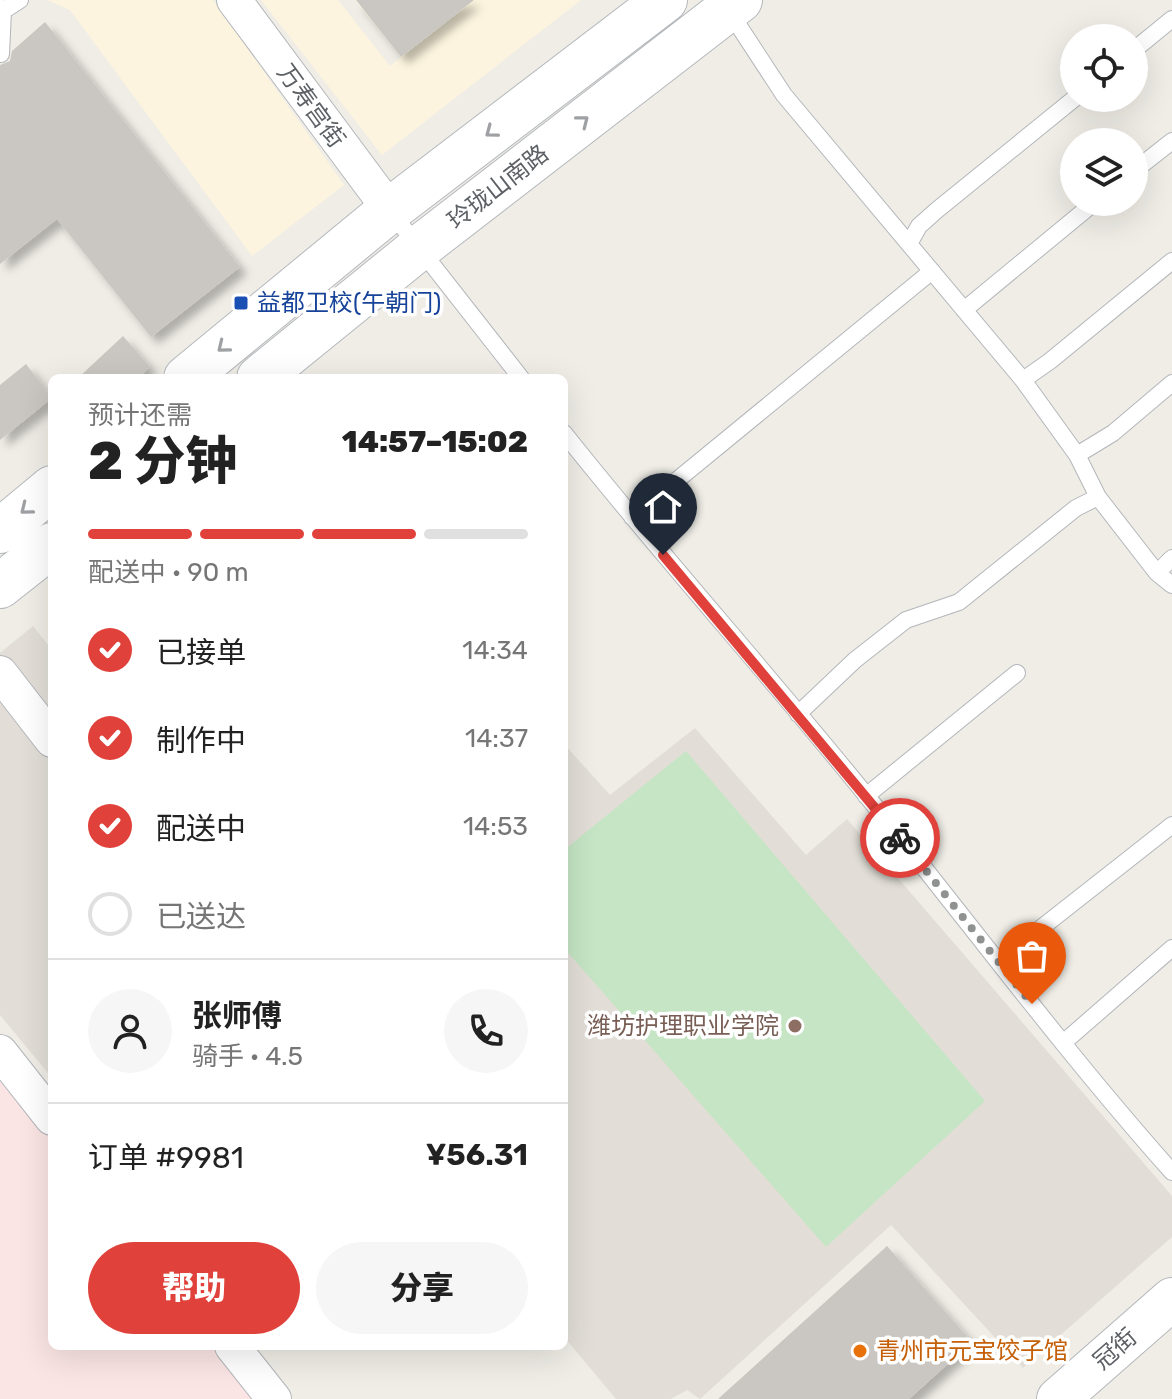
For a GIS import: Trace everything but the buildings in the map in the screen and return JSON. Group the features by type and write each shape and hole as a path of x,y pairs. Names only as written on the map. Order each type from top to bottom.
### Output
{"main road":[{"name":"玲珑山南路","path":"191,374 390,210 665,0"},
{"name":"玲珑山南路","path":"264,374 419,248 734,5"},
{"path":"0,531 48,491"},
{"path":"0,586 48,548"}],"street":[{"name":"万寿宫街","path":"234,0 390,210"},
{"path":"0,673 48,735"},
{"path":"2,1059 48,1113"},
{"name":"冠街","path":"1058,1399 1172,1299"},
{"path":"235,1350 274,1399"}],"lane":[{"path":"1,54 1,9 20,0"},
{"path":"734,5 784,95 1023,380 1077,455 1098,497 1157,573 1172,585"},
{"path":"1148,39 1172,19"},
{"path":"910,242 919,226 937,210 1060,110"},
{"path":"1148,160 1172,141"},
{"path":"390,210 518,374"},
{"path":"964,310 1078,216"},
{"path":"1023,380 1172,261"},
{"path":"632,517 932,271"},
{"path":"1077,455 1113,433 1172,383"},
{"path":"568,438 866,796 1113,1105 1172,1172"},
{"path":"798,714 855,660 906,620 959,602 1076,508 1098,497"},
{"path":"1157,573 1172,558"},
{"path":"866,796 1017,673"},
{"path":"1001,965 1022,943 1172,825"},
{"path":"1063,1043 1172,948"}],"shaded area":[{"path":"47,0 213,0 344,185 252,256 70,10"},
{"path":"261,0 338,0 390,66 401,57 355,0 581,0 382,155"},
{"path":"33,626 48,645 48,1073 0,1015 0,653"},
{"name":"潍坊护理职业学院","path":"695,728 806,855 847,819 1172,1196 1172,1237 1023,1368 891,1225 700,1399 687,1390 671,1399 616,1399 568,1342 568,748 610,795"},
{"path":"0,1066 48,1128 48,1350 221,1350 259,1399 0,1399"}],"green space":[{"path":"686,751 985,1101 826,1247 568,953 568,847"}],"way so far":[{"path":"900,838 1032,1004"}],"place":[{"name":"益都卫校(午朝门)","path":"241,303"},
{"name":"潍坊护理职业学院","path":"795,1026"},
{"name":"青州市元宝饺子馆","path":"860,1351"}],"route":[{"path":"663,555 900,838"}]}
